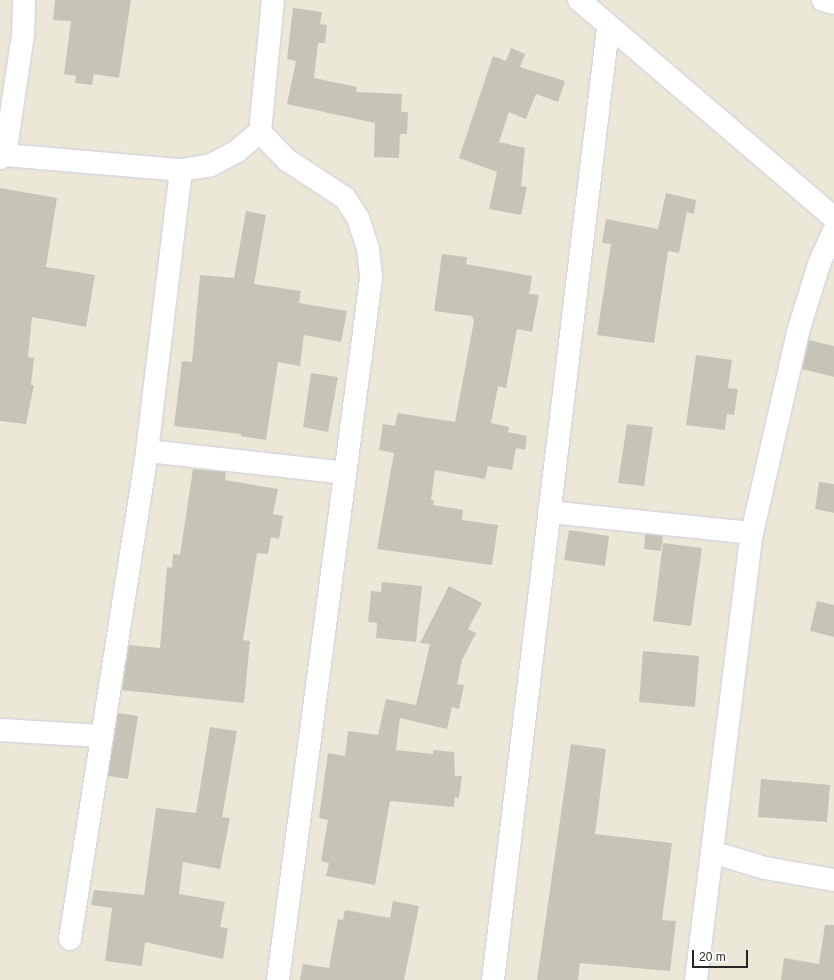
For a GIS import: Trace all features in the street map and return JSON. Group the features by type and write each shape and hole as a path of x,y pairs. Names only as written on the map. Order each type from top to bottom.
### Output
{"street":[{"path":"24,0 23,34 2,157 181,170 211,165 237,151 260,132 273,0"},
{"path":"578,0 608,28 834,218"},
{"path":"823,0 834,3"},
{"path":"493,980 548,512 608,28"},
{"path":"260,132 287,160 345,198 358,218 368,248 371,279 278,980"},
{"path":"70,939 147,451 181,170"},
{"path":"696,980 752,533 798,332 819,264 834,231"},
{"path":"147,451 345,473"},
{"path":"548,512 752,533"},
{"path":"0,730 102,736"},
{"path":"712,852 758,866 834,880"}],"building":[{"path":"55,0 131,0 119,78 94,74 92,85 75,83 76,76 64,74 71,21 53,20"},
{"path":"293,8 322,12 320,24 327,25 325,43 318,43 314,78 357,87 356,92 402,94 401,112 408,112 407,134 400,134 399,158 374,157 375,123 287,104 296,61 287,59"},
{"path":"511,48 525,54 520,67 565,81 558,102 536,94 526,119 509,112 499,142 525,148 521,186 527,187 521,215 489,209 497,172 459,158 493,56 506,61"},
{"path":"0,188 57,198 46,267 95,275 86,327 32,317 28,357 34,358 31,385 34,385 26,424 0,421"},
{"path":"666,193 696,200 694,214 687,212 679,253 668,251 654,343 597,335 611,244 602,243 606,219 658,229"},
{"path":"246,211 266,215 254,284 301,291 299,303 347,311 341,342 304,335 300,366 278,362 266,440 241,436 241,434 174,426 182,361 192,362 200,275 234,278"},
{"path":"442,254 467,257 466,264 532,276 529,294 539,295 532,332 517,329 506,388 498,386 491,423 509,427 508,432 527,436 525,450 516,448 512,470 488,466 485,479 435,470 431,500 434,500 433,505 463,510 462,520 498,525 492,565 377,549 394,453 379,450 383,424 395,426 398,413 455,422 474,321 472,316 434,311"},
{"path":"809,340 834,346 834,377 802,369"},
{"path":"696,355 732,360 728,388 738,389 734,415 727,414 725,430 686,425"},
{"path":"311,373 338,377 328,432 303,427"},
{"path":"627,424 653,427 644,486 618,483"},
{"path":"193,469 226,472 225,480 278,489 273,514 283,516 279,539 271,537 268,554 257,553 243,640 250,641 244,703 122,690 129,645 160,648 167,567 172,568 173,554 180,555"},
{"path":"819,482 834,484 834,513 815,509"},
{"path":"569,530 609,536 605,566 564,560"},
{"path":"645,534 663,536 661,551 644,549"},
{"path":"663,543 702,548 691,626 653,621"},
{"path":"382,582 422,586 416,642 376,638 377,623 368,622 371,591 381,592"},
{"path":"449,586 482,603 468,629 476,633 462,660 457,684 464,685 459,709 452,707 447,729 400,718 396,750 433,754 433,750 454,752 455,776 462,776 459,798 455,797 454,807 390,801 375,885 326,876 329,863 321,861 328,820 319,818 328,753 345,756 348,731 378,735 386,699 416,705 430,644 420,643"},
{"path":"817,601 834,605 834,637 810,631"},
{"path":"643,651 699,656 695,707 639,702"},
{"path":"118,713 138,716 128,779 108,776"},
{"path":"210,727 237,731 222,817 230,818 220,869 183,862 179,894 225,902 220,927 228,928 223,959 145,942 142,966 105,961 112,908 91,905 94,890 144,895 156,808 196,813"},
{"path":"571,744 606,749 595,834 672,843 662,920 676,921 670,971 580,963 578,980 537,980"},
{"path":"761,779 830,785 827,822 758,817"},
{"path":"393,901 419,906 404,980 300,980 303,964 329,968 338,919 343,920 345,910 390,918"},
{"path":"825,925 834,925 834,980 781,980 784,958 819,964"}]}
